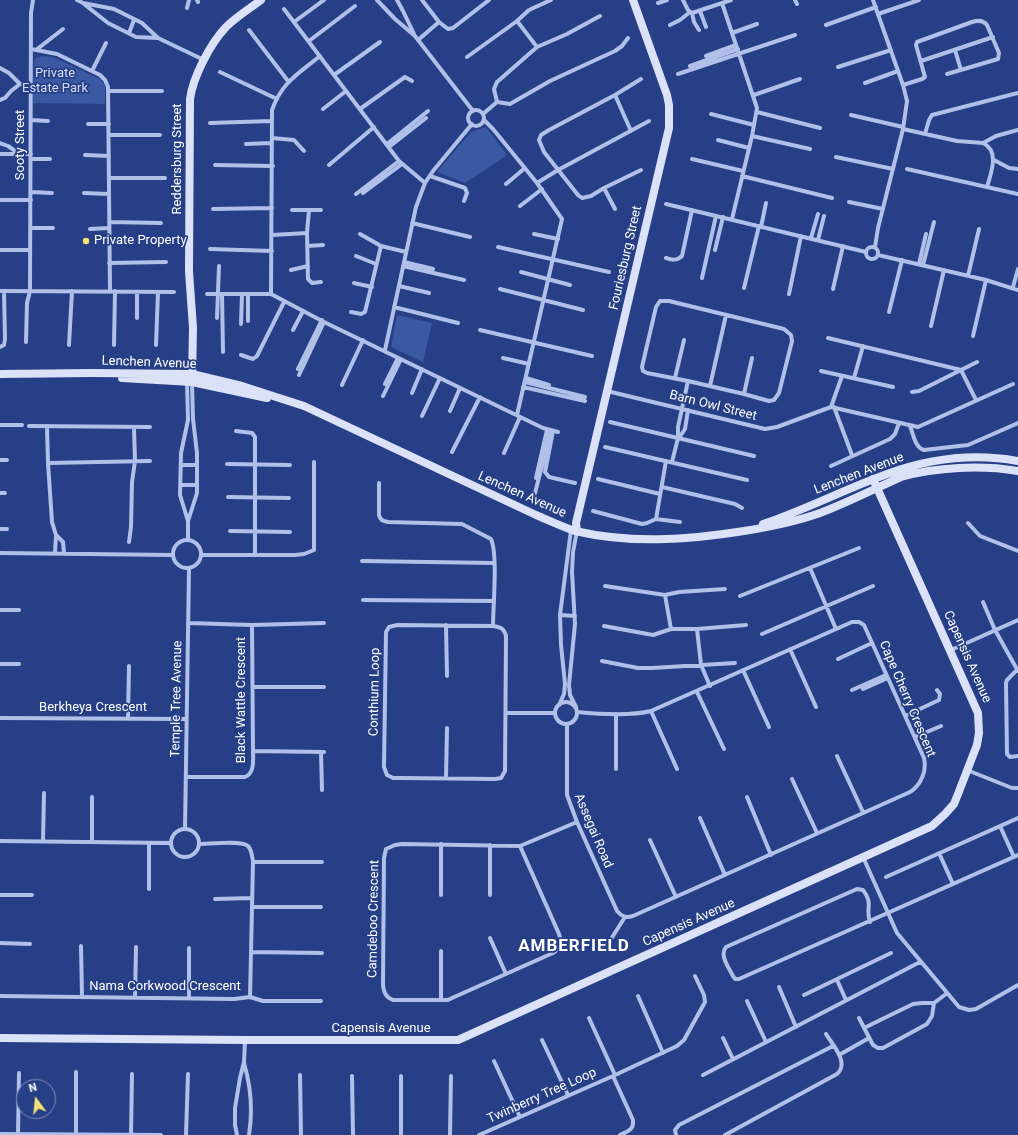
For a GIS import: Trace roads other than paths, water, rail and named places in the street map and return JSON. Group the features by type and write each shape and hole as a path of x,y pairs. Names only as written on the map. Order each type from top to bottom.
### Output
{"street":[{"name":"Sooty Street","path":"26,342 27,303 30,291 31,86 34,49 31,13 33,0"},
{"path":"77,0 108,23 136,37 158,38"},
{"path":"187,8 189,0"},
{"name":"Reddersburg Street","path":"189,378 192,328 189,272 190,100 193,86 204,60 223,31 229,24 261,0"},
{"path":"294,22 324,0"},
{"path":"378,0 395,19 416,38 472,111"},
{"path":"396,0 403,10 416,38"},
{"path":"424,1 439,22 447,29 451,29 489,0"},
{"path":"467,56 517,21 531,8 551,0"},
{"name":"Fouriesburg Street","path":"575,528 669,128 670,118 667,95 633,0"},
{"path":"658,3 667,0"},
{"path":"683,0 686,8 691,12 692,19 700,30"},
{"path":"670,25 691,12 700,11 730,0"},
{"path":"873,0 907,101 903,128 875,247 878,250 878,255"},
{"path":"878,14 919,0"},
{"path":"83,3 110,8 142,23 158,38 204,60"},
{"path":"722,3 754,95 757,108 752,136 732,219"},
{"path":"309,42 354,6"},
{"path":"826,25 876,7"},
{"path":"284,9 400,162 426,183"},
{"path":"700,11 706,28"},
{"path":"497,102 494,89 497,82 537,47 567,34 600,16"},
{"path":"128,33 134,20"},
{"path":"903,86 924,78 925,75 916,42 972,22 979,20 984,22 993,37 999,53 998,59 947,74"},
{"path":"517,21 537,47"},
{"path":"416,38 439,22"},
{"path":"732,32 757,24"},
{"path":"34,49 63,29"},
{"path":"249,30 288,81"},
{"path":"706,56 795,35"},
{"path":"921,61 993,37"},
{"path":"497,102 508,105 515,102 550,81 615,51 622,46 628,38"},
{"path":"334,75 380,42"},
{"path":"92,71 106,43"},
{"path":"34,49 57,54 100,75 105,80 109,91 109,262 112,291 114,345"},
{"path":"690,66 738,49"},
{"path":"678,74 738,49"},
{"path":"838,67 891,50"},
{"path":"955,50 961,70"},
{"path":"271,294 273,166 272,110 288,81 320,56"},
{"path":"0,68 9,73 20,84 31,86"},
{"path":"865,83 898,71"},
{"path":"220,72 277,99"},
{"path":"360,109 405,77 412,81"},
{"path":"641,79 615,95 549,130 541,136 539,140 544,152 580,198 588,197 641,170"},
{"path":"754,95 800,80"},
{"path":"0,100 5,98 20,84"},
{"path":"109,91 162,91"},
{"path":"323,109 346,91"},
{"path":"925,134 932,114 1018,93"},
{"path":"615,95 631,131"},
{"path":"483,114 497,102"},
{"path":"472,111 477,110 483,114 484,120 493,128 542,189 562,219 518,416 504,453"},
{"path":"472,111 468,117 472,124 478,125 484,120"},
{"path":"388,145 428,112"},
{"path":"757,112 820,128"},
{"path":"711,114 754,125"},
{"path":"851,115 957,141 983,143 996,136 1018,130"},
{"path":"388,145 426,118"},
{"path":"31,120 48,121"},
{"path":"210,123 271,121"},
{"path":"537,183 558,170 650,121"},
{"path":"88,124 109,124"},
{"path":"385,350 416,207 430,176 472,124"},
{"path":"328,165 374,127"},
{"path":"109,135 160,135"},
{"path":"752,136 810,149"},
{"path":"272,138 294,140 304,151"},
{"path":"718,140 749,148"},
{"path":"0,143 19,153"},
{"path":"246,144 272,143"},
{"path":"983,143 989,148 994,160 987,187"},
{"path":"0,154 19,153 50,159"},
{"path":"85,155 109,156"},
{"path":"836,157 893,169"},
{"path":"692,160 744,171"},
{"path":"994,160 1009,168 1018,169"},
{"path":"363,193 400,162"},
{"path":"356,194 400,162"},
{"path":"215,166 273,166"},
{"path":"506,184 525,168"},
{"path":"907,169 1018,194"},
{"path":"430,176 465,188 467,193 464,201"},
{"path":"742,176 832,198"},
{"path":"109,178 164,178"},
{"path":"604,188 615,209"},
{"path":"520,206 542,189"},
{"path":"30,192 52,193"},
{"path":"84,193 109,194"},
{"path":"0,200 30,200"},
{"path":"849,202 883,210"},
{"path":"666,204 866,252 867,256 871,258 875,258 878,255 902,260 986,280 1013,287 1018,290"},
{"path":"744,288 766,204"},
{"path":"213,209 272,208"},
{"path":"292,210 320,210"},
{"path":"309,210 307,233 308,277 310,282 322,282"},
{"path":"666,258 673,260 682,256 692,210"},
{"path":"812,238 818,214"},
{"path":"702,278 716,216"},
{"path":"818,240 824,216"},
{"path":"715,250 723,217"},
{"path":"109,222 161,223"},
{"path":"921,265 934,222"},
{"path":"412,223 470,238"},
{"path":"30,228 53,228"},
{"path":"90,229 109,228"},
{"path":"968,276 979,230"},
{"path":"272,235 307,233"},
{"path":"360,234 381,246 406,252"},
{"path":"534,234 558,239"},
{"path":"921,265 926,234"},
{"path":"789,294 801,236"},
{"path":"307,246 323,245"},
{"path":"351,312 361,314 366,312 381,246"},
{"path":"833,289 843,246"},
{"path":"498,247 610,272"},
{"path":"866,252 869,248 875,247"},
{"path":"0,250 30,250"},
{"path":"210,250 272,251"},
{"path":"356,256 376,264"},
{"path":"889,312 902,260"},
{"path":"109,262 166,262"},
{"path":"403,264 433,269"},
{"path":"403,264 464,280"},
{"path":"219,266 223,352"},
{"path":"291,270 308,266"},
{"path":"1013,287 1018,269"},
{"path":"931,326 944,270"},
{"path":"521,272 570,285"},
{"path":"973,336 986,280"},
{"path":"354,283 372,287"},
{"path":"399,286 429,293"},
{"path":"500,289 583,310"},
{"path":"0,347 4,344 5,339 2,291 174,292"},
{"path":"69,345 72,291"},
{"path":"137,292 137,318"},
{"path":"156,345 158,292"},
{"path":"217,318 220,293"},
{"path":"207,294 271,294 302,311 385,350 422,370 550,431 558,432"},
{"path":"241,324 242,294"},
{"path":"248,294 248,321"},
{"path":"662,301 784,329 792,337 781,386 776,398 773,401 675,378 647,373 643,371 642,368 658,303 662,301"},
{"path":"267,343 286,302"},
{"path":"240,355 253,359 257,356 286,302"},
{"path":"394,307 458,323"},
{"path":"293,330 302,311"},
{"path":"710,386 726,315"},
{"path":"298,369 323,321"},
{"path":"299,375 323,321"},
{"path":"480,330 592,356"},
{"path":"828,338 961,370 976,400"},
{"path":"342,385 364,340"},
{"path":"675,378 684,340"},
{"path":"854,378 863,346"},
{"path":"385,384 399,358"},
{"path":"383,396 399,358"},
{"path":"503,358 529,364"},
{"path":"744,394 752,358"},
{"path":"912,392 918,391 977,362"},
{"path":"412,393 422,370"},
{"path":"821,371 893,387"},
{"name":"Lenchen Avenue","path":"0,374 61,373 189,378 242,386 269,393 304,406 536,515 575,528 637,539 661,540 704,537 778,525 820,513 900,478 934,470 984,467 1018,471"},
{"path":"842,376 833,407 852,456"},
{"path":"188,521 196,497 197,450 192,419 189,378"},
{"path":"188,540 188,521 181,499 181,453 188,420 189,378"},
{"path":"422,416 440,378"},
{"path":"525,380 549,385"},
{"path":"524,387 585,399 525,380"},
{"path":"672,462 678,438 678,428 688,381"},
{"path":"833,407 915,427 922,426 1012,384"},
{"path":"450,411 460,388"},
{"name":"Barn Owl Street","path":"607,390 765,429 776,427 833,407"},
{"path":"452,452 480,397"},
{"path":"678,438 685,429 688,410"},
{"path":"610,422 754,456"},
{"path":"831,466 890,439 895,434 899,423"},
{"path":"910,426 918,447 921,450 924,450 968,445 1018,423"},
{"path":"0,425 22,425"},
{"path":"29,426 150,427"},
{"path":"47,426 52,522 56,535 55,553"},
{"path":"129,542 134,461 134,428"},
{"path":"536,478 550,431"},
{"path":"550,431 545,472 549,477 575,483"},
{"path":"535,493 550,431"},
{"path":"236,432 254,434 255,438 255,555"},
{"path":"605,447 747,480"},
{"name":"Lenchen Avenue","path":"737,532 802,510 873,479 903,468 932,461 978,457 1018,461"},
{"path":"0,460 7,460"},
{"path":"48,463 150,461"},
{"path":"656,519 666,461"},
{"path":"201,555 298,555 314,550 314,462"},
{"path":"227,464 290,465"},
{"path":"181,465 196,465"},
{"path":"598,479 660,494"},
{"name":"Capensis Avenue","path":"0,1038 458,1040 932,826 954,804 977,744 979,734 978,713 873,479"},
{"path":"379,482 379,513 381,520 388,522 464,525 491,539 493,544 494,563 493,626"},
{"path":"181,485 196,485"},
{"path":"662,487 736,504 742,508"},
{"path":"0,493 6,493"},
{"path":"228,497 289,498"},
{"path":"593,511 642,524 656,519 680,522"},
{"path":"968,523 977,535 1018,551"},
{"path":"575,528 572,572 575,616 569,685 570,695 577,712 574,721 567,724 560,723 555,713 564,694 565,684 560,615 575,528"},
{"path":"0,529 7,529"},
{"path":"230,531 290,532"},
{"path":"56,535 62,542 64,554"},
{"path":"188,540 193,541 199,546 201,555 200,561 196,566 189,569 181,568 176,564 172,555 173,549 178,543 188,540"},
{"path":"740,596 858,548"},
{"path":"0,553 172,555"},
{"path":"362,561 494,563"},
{"path":"810,568 836,629"},
{"name":"Temple Tree Avenue","path":"185,829 189,569"},
{"path":"605,586 665,595 679,592 725,589"},
{"path":"762,634 873,586"},
{"path":"665,595 671,629"},
{"path":"363,600 493,601"},
{"path":"983,602 995,630 1017,671 1007,680 1006,683 1006,754 1010,757 1018,756"},
{"path":"0,610 19,610"},
{"path":"560,615 575,616"},
{"path":"951,650 1018,620"},
{"name":"Cape Cherry Crescent","path":"577,712 616,714 651,711 697,692 852,622 859,622 864,625 924,758 925,765 918,784 910,792 633,916 623,917"},
{"name":"Black Wattle Crescent","path":"186,777 247,776 252,772 254,751 252,625 188,623"},
{"path":"252,625 324,623"},
{"name":"Conthium Loop","path":"394,625 493,626 502,628 506,636 505,771 503,776 495,779 393,778 387,775 384,767 387,630 389,627 394,625"},
{"path":"604,626 653,635 671,629 697,629 746,625"},
{"path":"446,626 447,676"},
{"path":"697,629 701,666 710,686"},
{"path":"838,659 872,642"},
{"path":"790,649 816,707"},
{"path":"602,661 638,668 701,666 735,663"},
{"path":"0,664 19,664"},
{"path":"128,718 129,666"},
{"path":"743,670 769,727"},
{"path":"863,689 887,677"},
{"path":"852,690 887,677"},
{"path":"253,687 324,687"},
{"path":"905,716 939,700 940,694 937,690"},
{"path":"697,692 724,749"},
{"path":"559,705 569,702 576,707"},
{"path":"651,711 677,769"},
{"path":"506,713 555,713"},
{"path":"616,714 616,769"},
{"name":"Berkheya Crescent","path":"0,718 186,719"},
{"name":"Assegai Road","path":"567,724 566,790 569,801 618,912 623,917"},
{"path":"914,737 941,726"},
{"path":"446,778 447,728"},
{"path":"254,751 322,752 322,790"},
{"path":"837,756 863,812"},
{"path":"967,770 1012,788 1018,788"},
{"path":"792,778 817,833"},
{"path":"43,841 44,793"},
{"path":"92,797 92,842"},
{"path":"746,797 771,855"},
{"path":"700,818 725,875"},
{"path":"886,877 1018,818"},
{"name":"Camdeboo Crescent","path":"520,846 559,934 561,944 557,950 452,998 441,1000 390,999 384,993 383,977 384,858 386,849 395,845 441,844 520,846 577,822"},
{"path":"870,922 868,915 870,904 869,900 863,890 857,889 726,947 723,951 723,955 735,979 739,979 870,922 1016,856 1000,826"},
{"path":"185,829 194,832 197,836 199,844 195,853 187,857 182,857 174,852 171,843 177,832 185,829"},
{"path":"650,840 676,897"},
{"path":"0,841 171,843"},
{"path":"149,843 149,889"},
{"name":"Nama Corkwood Crescent","path":"0,996 234,999 250,996 253,862 251,851 246,845 240,844 199,844"},
{"path":"441,844 441,895"},
{"path":"490,845 490,895"},
{"path":"939,853 953,884"},
{"path":"863,857 900,938 958,1007 969,1010 980,1006 1018,985"},
{"path":"253,862 322,862"},
{"path":"0,895 32,895"},
{"path":"215,899 252,898"},
{"path":"252,907 322,907"},
{"path":"611,939 623,917"},
{"path":"490,938 506,974"},
{"path":"0,943 30,944"},
{"path":"81,946 82,997"},
{"path":"135,997 136,947"},
{"path":"189,948 189,998"},
{"path":"441,951 441,1000"},
{"path":"251,952 322,953"},
{"path":"804,995 891,953"},
{"path":"703,1075 920,962"},
{"name":"Twinberry Tree Loop","path":"479,1135 678,1046 684,1040 704,1005 704,995 695,976"},
{"path":"837,980 846,1000"},
{"path":"779,987 796,1027"},
{"path":"864,1028 913,1004 934,1003 946,994"},
{"path":"250,996 263,1001 321,1001"},
{"path":"638,996 663,1053"},
{"path":"746,1001 766,1042"},
{"path":"859,1018 875,1047 881,1048 927,1024 932,1016 934,1003"},
{"path":"590,1018 614,1075"},
{"path":"726,1135 837,1074 841,1070 843,1066 842,1060 826,1034"},
{"path":"723,1038 733,1059"},
{"path":"839,1055 869,1038"},
{"path":"237,1135 235,1125 235,1108 244,1062 245,1040"},
{"path":"542,1040 568,1095"},
{"path":"676,1135 675,1130 678,1125 833,1046"},
{"path":"494,1061 520,1117"},
{"path":"244,1062 251,1092 251,1118 249,1135"},
{"path":"76,1072 76,1134"},
{"path":"18,1135 19,1073"},
{"path":"131,1135 132,1074"},
{"path":"186,1135 188,1074"},
{"path":"300,1075 301,1135"},
{"name":"Twinberry Tree Loop","path":"614,1075 633,1120 631,1129 620,1135"},
{"path":"352,1076 352,1135"},
{"path":"401,1076 401,1135"},
{"path":"450,1135 451,1076"},
{"path":"0,1134 161,1135"}],"place":[{"name":"Private Property","path":"86,241"}],"district":[{"name":"AMBERFIELD","path":"574,947"}],"park label":[{"name":"Private Estate Park","path":"55,82"}]}
